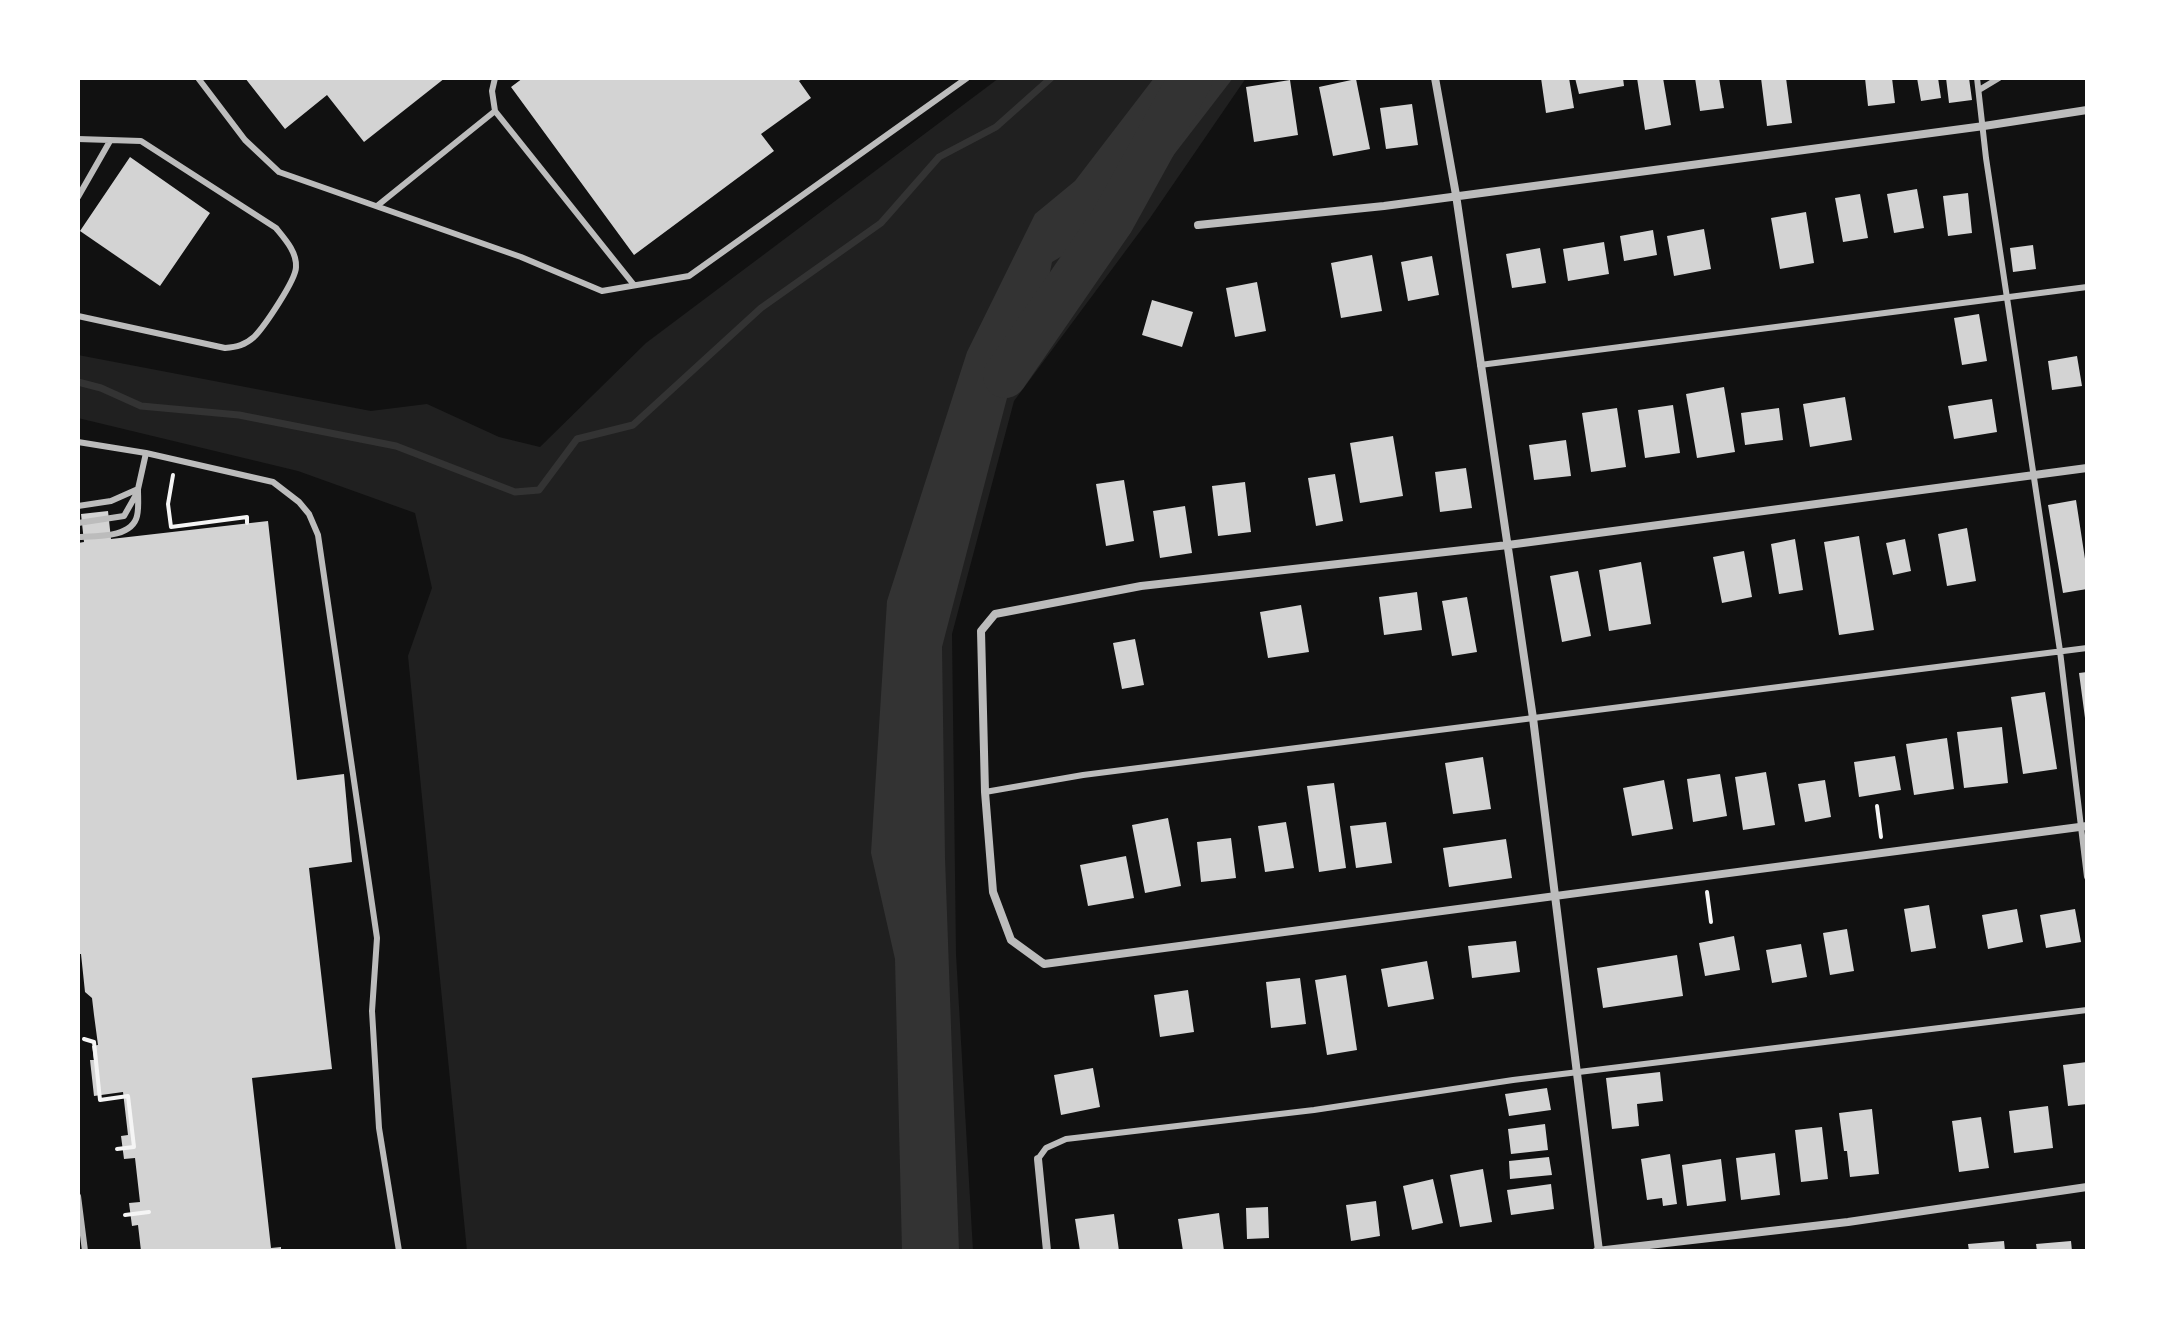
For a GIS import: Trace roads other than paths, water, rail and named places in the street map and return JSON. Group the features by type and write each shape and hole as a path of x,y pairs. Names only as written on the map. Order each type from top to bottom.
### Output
{"street":[{"path":"1435,78 1456,195 1533,718 1579,1072 1598,1251 1848,1222 2087,1187"},
{"path":"1198,225 1384,206 2087,110"},
{"path":"2084,827 1947,842 1044,964 1011,940 993,892 985,792 981,631 995,614 1141,586 1508,545 2087,468"},
{"path":"1038,1159 1047,1251"}],"lane":[{"path":"198,78 245,140 279,172 521,257 602,291 689,276 967,78"},
{"path":"495,78 492,91 495,111 634,285"},
{"path":"1977,78 1986,158 2060,651 2084,827 2087,877"},
{"path":"1979,90 1999,78"},
{"path":"377,206 495,111"},
{"path":"78,139 141,141 276,228 288,242 296,267 293,280 255,335 241,346 225,348 78,316"},
{"path":"78,197 110,141"},
{"path":"1480,365 2087,287"},
{"path":"78,442 146,453 273,482 299,502 309,514 318,535 377,938 372,1011 379,1128 399,1251"},
{"path":"78,537 120,533 132,526 137,518 138,489 146,453"},
{"path":"78,506 111,501 138,489"},
{"path":"78,523 124,516 138,489"},
{"path":"985,792 1083,775 2087,648"},
{"path":"1038,1159 1046,1148 1066,1139 1314,1110 1449,1088 2087,1010"},
{"path":"78,1196 85,1251"}],"waterway":[{"path":"78,382 101,388 141,406 239,415 396,446 515,492 539,490 577,439 633,425 761,308 881,223 939,157 996,127 1051,78"},
{"path":"1005,376 1112,221 1191,78"}]}
